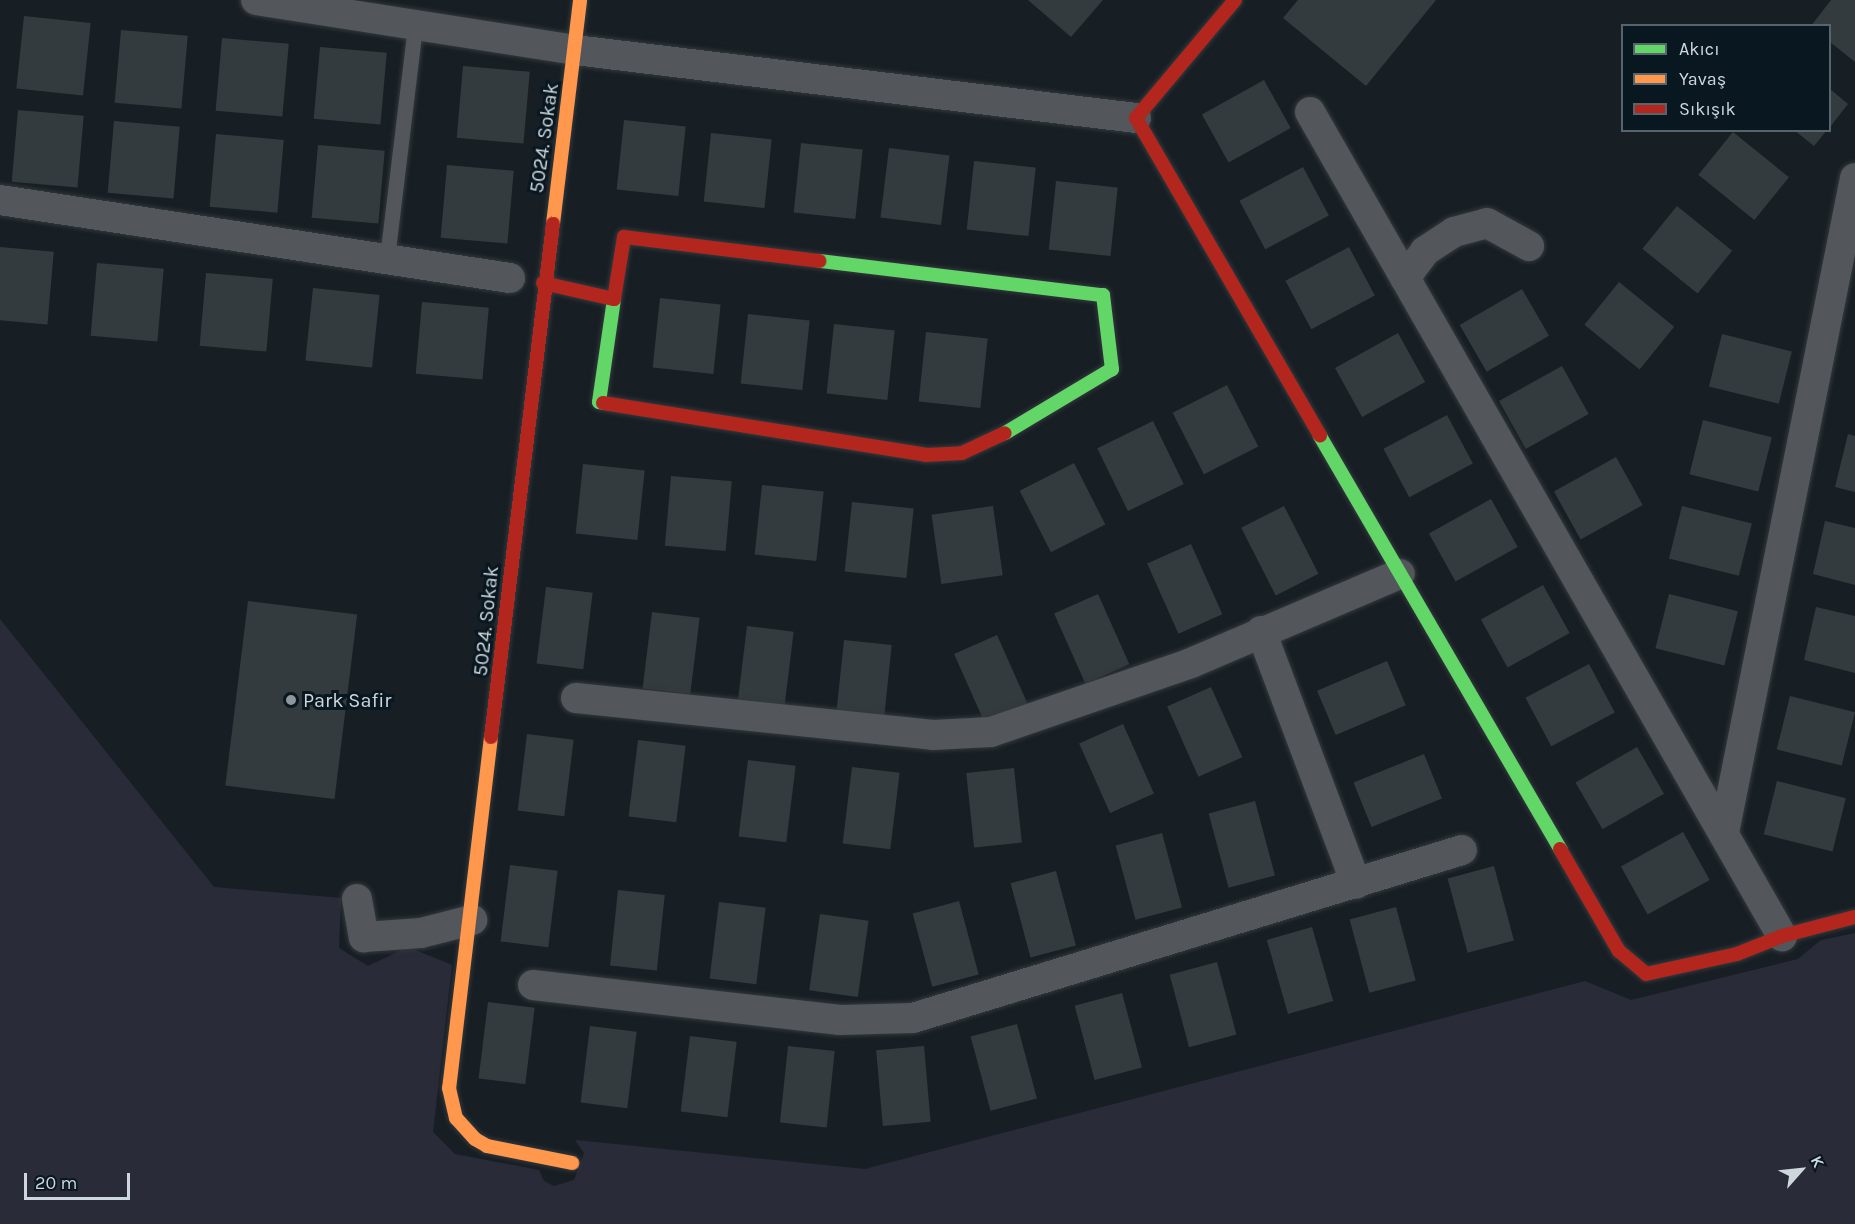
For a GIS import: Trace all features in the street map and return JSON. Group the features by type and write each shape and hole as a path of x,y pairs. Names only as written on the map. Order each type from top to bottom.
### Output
{"street":[{"path":"256,0 575,50 1136,118"},
{"name":"5024. Sokak","path":"572,1163 487,1146 465,1131 456,1118 450,1075 472,920 543,283 580,0"},
{"path":"1136,118 1235,0"},
{"path":"1310,112 1782,936"},
{"path":"1136,118 1619,951 1646,974 1737,954 1782,936 1855,917"},
{"path":"1724,833 1855,178"},
{"path":"0,200 510,278"},
{"path":"1405,278 1425,251 1444,238 1486,223 1529,246"},
{"path":"624,237 1103,295 1112,369 990,442 962,453 926,455 599,402 614,299 624,237"},
{"path":"543,283 614,299"},
{"path":"576,698 933,735 991,732 1191,663 1261,631 1400,574"},
{"path":"1261,631 1356,884"},
{"path":"532,985 840,1020 913,1018 1462,850"},
{"path":"357,899 364,937 421,933 472,920"}],"lane":[{"path":"387,258 415,25"}],"shaded area":[{"path":"0,619 214,887 341,898 339,948 368,966 408,947 452,965 433,1132 455,1154 539,1170 544,1181 554,1186 574,1180 584,1153 575,1140 865,1169 1585,981 1631,1000 1798,959 1821,940 1855,933 1855,1224 0,1224"}],"building":[{"path":"1028,0 1103,0 1071,37"},
{"path":"1298,0 1436,0 1366,86 1283,18"},
{"path":"1831,0 1855,0 1855,62 1831,43 1831,24 1813,24"},
{"path":"24,16 91,23 83,96 16,89"},
{"path":"121,30 188,36 181,109 115,103"},
{"path":"222,38 289,44 282,117 216,111"},
{"path":"320,47 387,53 380,125 314,119"},
{"path":"463,66 530,72 523,144 457,138"},
{"path":"1264,80 1291,128 1229,163 1202,114"},
{"path":"1831,90 1848,104 1831,126"},
{"path":"18,110 84,116 77,187 12,182"},
{"path":"624,120 686,126 678,196 617,190"},
{"path":"114,121 180,127 173,198 108,193"},
{"path":"1733,132 1789,177 1754,220 1698,175"},
{"path":"1796,132 1825,132 1814,146"},
{"path":"711,133 772,139 764,208 704,202"},
{"path":"216,134 284,140 277,213 210,207"},
{"path":"801,143 863,149 855,219 794,213"},
{"path":"318,145 385,151 378,224 312,218"},
{"path":"889,148 950,155 941,225 880,217"},
{"path":"974,161 1036,167 1028,236 967,230"},
{"path":"447,165 514,171 507,244 441,238"},
{"path":"1303,167 1329,216 1265,249 1239,201"},
{"path":"1056,181 1118,187 1110,256 1049,250"},
{"path":"1677,206 1732,251 1698,293 1642,249"},
{"path":"0,247 54,252 47,324 0,320"},
{"path":"1349,247 1375,296 1311,329 1285,281"},
{"path":"97,263 164,269 157,342 91,336"},
{"path":"206,273 273,279 266,352 200,346"},
{"path":"1619,282 1674,327 1640,369 1584,325"},
{"path":"313,288 380,295 372,368 305,361"},
{"path":"1522,289 1549,336 1487,372 1460,325"},
{"path":"660,298 721,304 713,374 653,368"},
{"path":"422,302 489,308 482,380 416,374"},
{"path":"748,314 810,320 802,390 741,384"},
{"path":"834,324 895,330 887,400 827,394"},
{"path":"926,332 988,338 980,408 919,402"},
{"path":"1398,333 1425,382 1362,417 1335,368"},
{"path":"1722,334 1792,351 1779,404 1709,386"},
{"path":"1562,366 1589,414 1526,449 1499,401"},
{"path":"1227,385 1258,446 1204,474 1173,413"},
{"path":"1447,415 1473,464 1409,497 1383,449"},
{"path":"1703,420 1772,437 1758,492 1689,474"},
{"path":"1153,421 1184,484 1128,511 1097,448"},
{"path":"1848,434 1855,436 1855,492 1835,487"},
{"path":"1616,457 1643,505 1581,540 1554,491"},
{"path":"1074,463 1105,524 1051,552 1020,491"},
{"path":"583,464 645,470 637,540 576,534"},
{"path":"671,476 732,481 726,551 665,546"},
{"path":"762,485 824,491 816,561 755,555"},
{"path":"1491,499 1518,547 1456,582 1429,533"},
{"path":"852,502 914,508 906,578 845,572"},
{"path":"993,506 1003,575 941,584 932,515"},
{"path":"1284,506 1319,574 1276,596 1241,528"},
{"path":"1682,506 1752,523 1739,576 1669,558"},
{"path":"1825,521 1855,528 1855,585 1813,574"},
{"path":"1191,544 1222,614 1178,634 1147,564"},
{"path":"1543,585 1570,633 1508,668 1481,619"},
{"path":"546,587 593,593 583,669 537,663"},
{"path":"1098,594 1129,664 1085,684 1054,614"},
{"path":"1669,594 1738,611 1724,666 1655,648"},
{"name":"Park Safir","path":"248,601 357,614 335,799 225,786"},
{"path":"1816,607 1855,616 1855,673 1804,660"},
{"path":"652,612 700,618 690,694 643,688"},
{"path":"747,626 794,632 784,708 738,702"},
{"path":"997,635 1028,704 985,724 954,654"},
{"path":"844,640 892,645 884,721 836,716"},
{"path":"1387,661 1406,705 1336,735 1317,691"},
{"path":"1589,664 1615,713 1551,746 1525,698"},
{"path":"1211,687 1242,757 1198,777 1167,707"},
{"path":"1790,696 1855,712 1842,766 1777,749"},
{"path":"1123,724 1154,793 1110,813 1079,744"},
{"path":"527,734 574,740 564,816 518,810"},
{"path":"638,740 686,746 676,822 629,816"},
{"path":"1637,747 1664,794 1603,829 1576,783"},
{"path":"1424,754 1442,799 1372,827 1354,782"},
{"path":"748,760 796,766 786,842 739,836"},
{"path":"852,767 900,773 890,849 843,843"},
{"path":"1014,768 1022,843 974,848 966,773"},
{"path":"1777,781 1846,798 1833,852 1764,834"},
{"path":"1255,801 1275,875 1229,888 1209,813"},
{"path":"1683,832 1710,880 1648,915 1621,866"},
{"path":"1162,833 1182,907 1136,920 1116,845"},
{"path":"510,865 558,871 548,947 501,941"},
{"path":"1494,866 1514,940 1468,953 1448,878"},
{"path":"1056,871 1076,945 1031,958 1011,883"},
{"path":"618,890 665,895 657,970 610,966"},
{"path":"959,901 979,974 932,987 913,913"},
{"path":"719,902 766,908 756,984 710,978"},
{"path":"1396,907 1416,980 1369,993 1350,919"},
{"path":"820,914 869,921 858,997 809,990"},
{"path":"1312,927 1333,1001 1288,1014 1267,940"},
{"path":"1217,962 1236,1034 1189,1047 1170,975"},
{"path":"1122,993 1142,1067 1095,1080 1075,1006"},
{"path":"488,1002 535,1008 525,1084 479,1078"},
{"path":"1017,1024 1037,1098 991,1111 971,1036"},
{"path":"590,1026 637,1032 627,1108 581,1102"},
{"path":"690,1036 737,1042 727,1117 681,1111"},
{"path":"788,1046 835,1051 827,1127 780,1123"},
{"path":"924,1046 931,1122 883,1126 876,1050"}],"traffic: fast":[{"path":"820,261 1103,295 1112,369 1005,433"},
{"path":"603,403 599,402 614,299"},
{"path":"1320,436 1560,849"}],"traffic: slow":[{"path":"553,224 580,0"},
{"path":"491,737 449,1088 456,1118 475,1139 487,1146 572,1163"}],"traffic: jam":[{"path":"1235,0 1136,118 1320,436"},
{"path":"491,737 553,224"},
{"path":"543,283 614,299 624,237 820,261"},
{"path":"603,403 926,455 962,453 1005,433"},
{"path":"1560,849 1619,951 1646,974 1737,954 1782,936 1855,917"}],"place":[{"name":"Park Safir","path":"291,700"}]}
